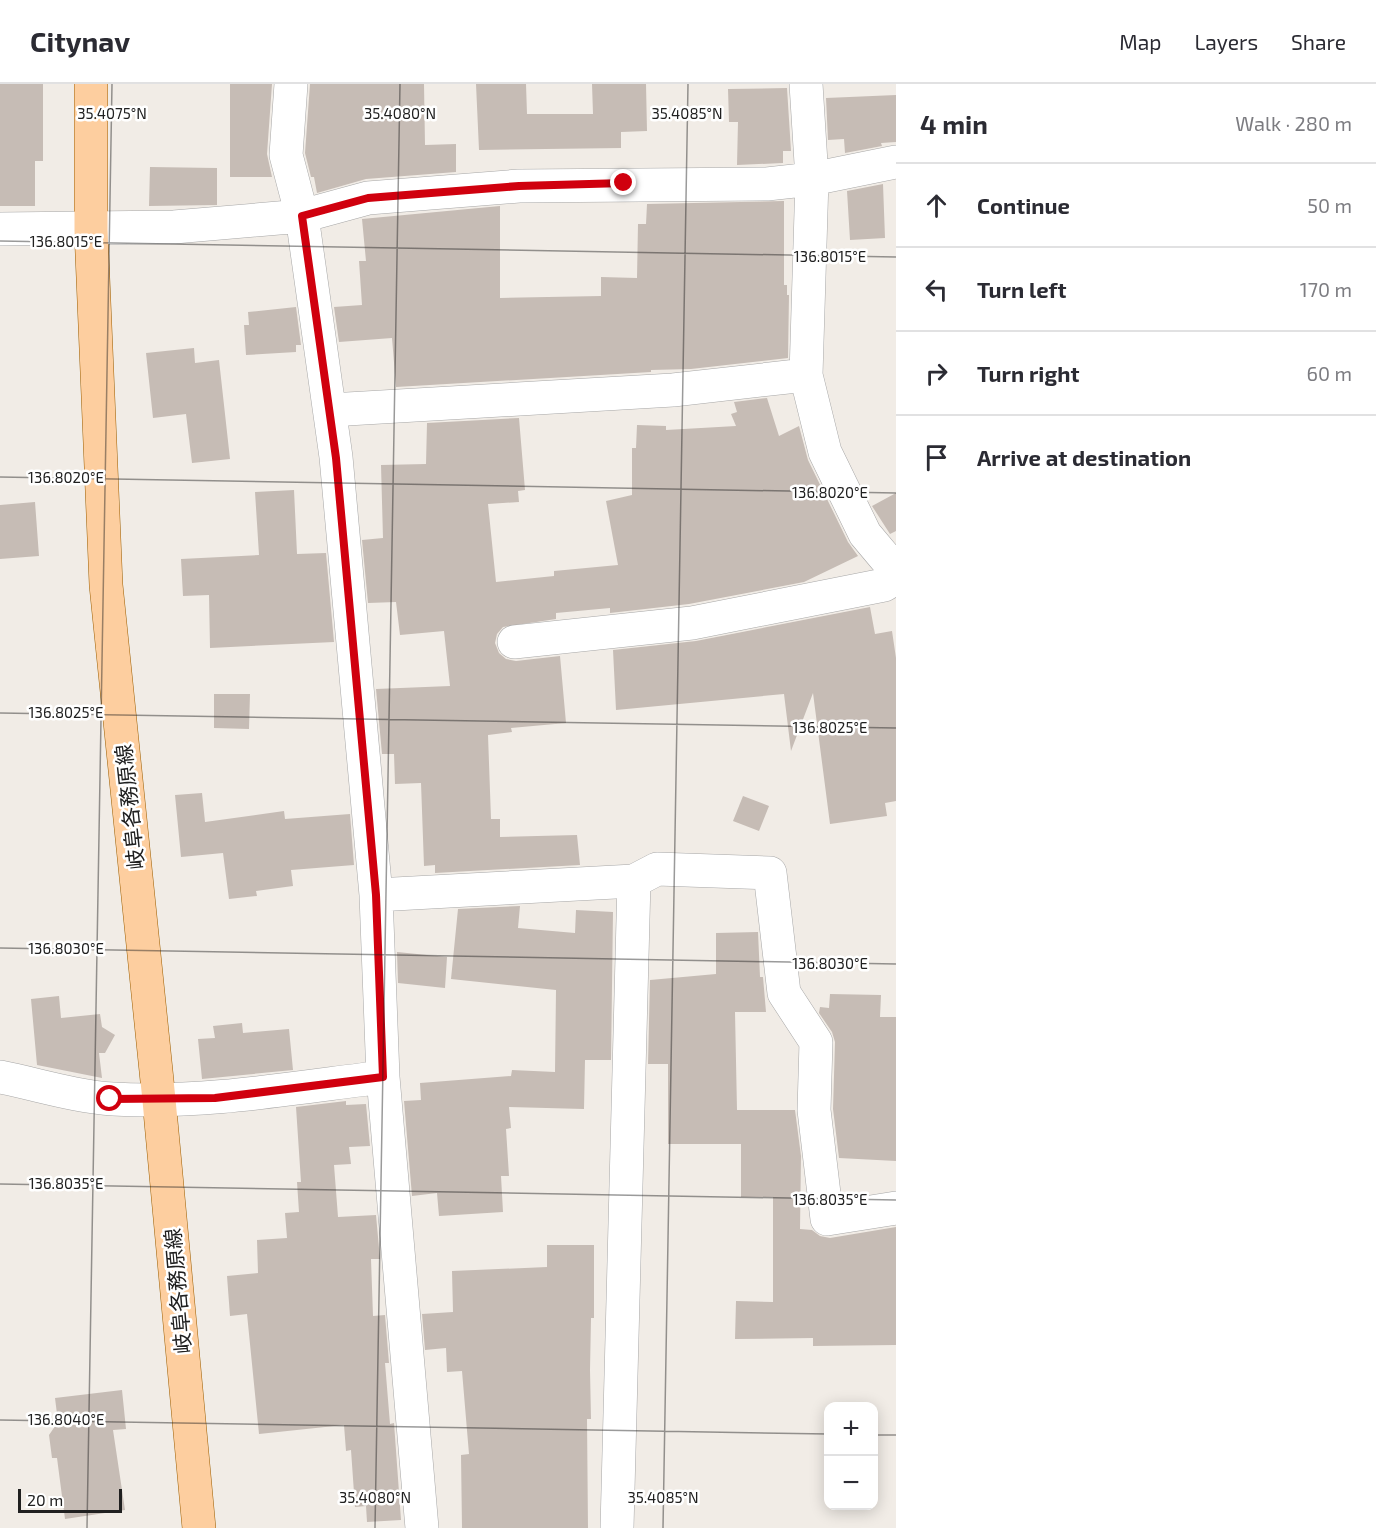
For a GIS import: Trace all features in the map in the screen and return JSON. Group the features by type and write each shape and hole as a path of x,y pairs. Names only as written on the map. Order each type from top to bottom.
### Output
{"main road":[{"name":"岐阜各務原線","path":"91,84 91,230 106,585 159,1100 199,1528"}],"street":[{"path":"291,84 286,155 302,216 330,410 376,895 383,1077 422,1528"},
{"path":"514,642 692,623 893,585 825,452 806,375 812,179 806,84"},
{"path":"0,229 91,230 302,216 368,198 519,186 766,184 812,179 896,162"},
{"path":"330,410 673,390 806,375"},
{"path":"376,895 634,881 657,869 770,873 783,993 816,1042 814,1110 827,1219 896,1208"},
{"path":"617,1528 634,881"},
{"path":"0,1077 110,1099 159,1100 215,1098 383,1077"}],"building":[{"path":"0,84 43,84 43,161 35,161 35,206 0,206"},
{"path":"230,84 272,84 267,154 272,177 230,177"},
{"path":"310,84 424,84 425,145 456,144 456,172 366,179 317,193 305,153"},
{"path":"476,84 526,84 527,114 593,114 592,84 646,84 647,131 621,132 621,148 479,150"},
{"path":"787,88 791,151 783,151 783,163 737,165 738,122 729,122 728,89"},
{"path":"896,95 896,142 881,143 882,146 845,153 844,139 828,140 826,98"},
{"path":"150,167 217,168 217,205 149,206"},
{"path":"883,184 885,238 850,240 847,191"},
{"path":"784,201 784,285 787,285 787,295 789,295 788,358 691,369 651,370 651,372 396,387 392,338 339,342 334,307 362,305 359,261 366,261 362,219 500,206 500,298 601,296 601,277 637,278 638,224 646,224 647,204"},
{"path":"296,307 301,345 296,345 296,352 246,355 244,325 249,325 248,312"},
{"path":"194,348 195,363 219,360 230,459 192,463 186,414 153,418 146,353"},
{"path":"767,398 779,436 799,426 808,460 848,542 858,556 804,582 689,604 610,613 610,608 556,613 556,619 503,627 497,634 495,643 499,653 506,659 516,661 560,656 566,723 511,728 512,732 488,735 491,819 500,819 500,837 577,835 580,865 435,873 435,865 424,866 421,783 395,784 394,754 382,754 376,689 450,686 444,631 400,635 396,602 368,603 362,540 383,538 381,465 426,464 427,423 519,418 525,490 518,491 519,502 488,504 496,582 554,576 554,571 618,565 606,501 632,495 632,448 636,448 637,425 666,426 666,430 736,426 731,414 737,412 734,402"},
{"path":"294,490 297,554 326,553 334,642 210,648 209,595 183,596 181,559 259,555 255,492"},
{"path":"896,493 896,531 890,534 872,506"},
{"path":"35,502 39,556 0,559 0,505"},
{"path":"870,607 875,634 892,631 896,658 896,801 885,803 887,816 830,824 813,693 791,751 784,694 616,710 613,650 696,641"},
{"path":"214,694 250,694 249,729 214,728"},
{"path":"202,793 205,822 284,811 285,819 350,814 354,865 291,870 293,886 256,891 257,896 229,899 223,853 181,857 175,795"},
{"path":"743,796 769,806 759,831 733,821"},
{"path":"520,906 518,928 575,933 576,910 613,912 611,1060 585,1060 584,1109 509,1107 511,1128 506,1129 509,1176 501,1176 503,1212 439,1216 437,1193 412,1196 404,1101 421,1100 420,1083 511,1076 512,1070 555,1072 556,990 451,979 458,909"},
{"path":"758,932 760,977 763,977 766,1012 735,1012 737,1110 795,1110 801,1156 800,1229 812,1230 820,1236 830,1238 896,1227 896,1345 813,1346 813,1338 735,1339 736,1301 773,1302 773,1197 741,1197 741,1144 668,1144 668,1064 648,1064 650,980 716,974 716,933"},
{"path":"397,952 447,957 445,988 398,983"},
{"path":"830,994 881,995 880,1017 896,1017 896,1161 839,1158 833,1109 835,1042 832,1032 819,1013 820,1007 829,1008"},
{"path":"59,996 61,1018 100,1014 102,1027 115,1035 105,1053 99,1053 102,1078 37,1065 31,999"},
{"path":"242,1023 243,1033 289,1029 293,1070 202,1079 198,1039 215,1038 213,1026"},
{"path":"346,1101 346,1105 366,1104 370,1146 349,1147 351,1164 334,1165 338,1217 376,1215 380,1259 371,1259 373,1316 385,1315 389,1363 385,1363 390,1424 394,1423 401,1520 367,1522 366,1506 355,1507 351,1450 346,1451 344,1425 259,1434 247,1314 230,1316 227,1276 258,1273 257,1240 287,1238 285,1213 299,1212 297,1182 301,1182 296,1107"},
{"path":"547,1245 594,1245 594,1318 591,1318 590,1370 591,1419 587,1419 588,1528 462,1528 461,1455 469,1454 462,1371 447,1372 446,1348 425,1350 422,1314 453,1312 452,1271 547,1267"},
{"path":"122,1390 126,1429 113,1430 125,1510 65,1519 57,1458 52,1458 49,1435 58,1422 55,1398"}],"route":[{"path":"110,1099 215,1098 383,1077 376,895 336,458 319,318 302,216 368,198 519,186 624,183"}]}
